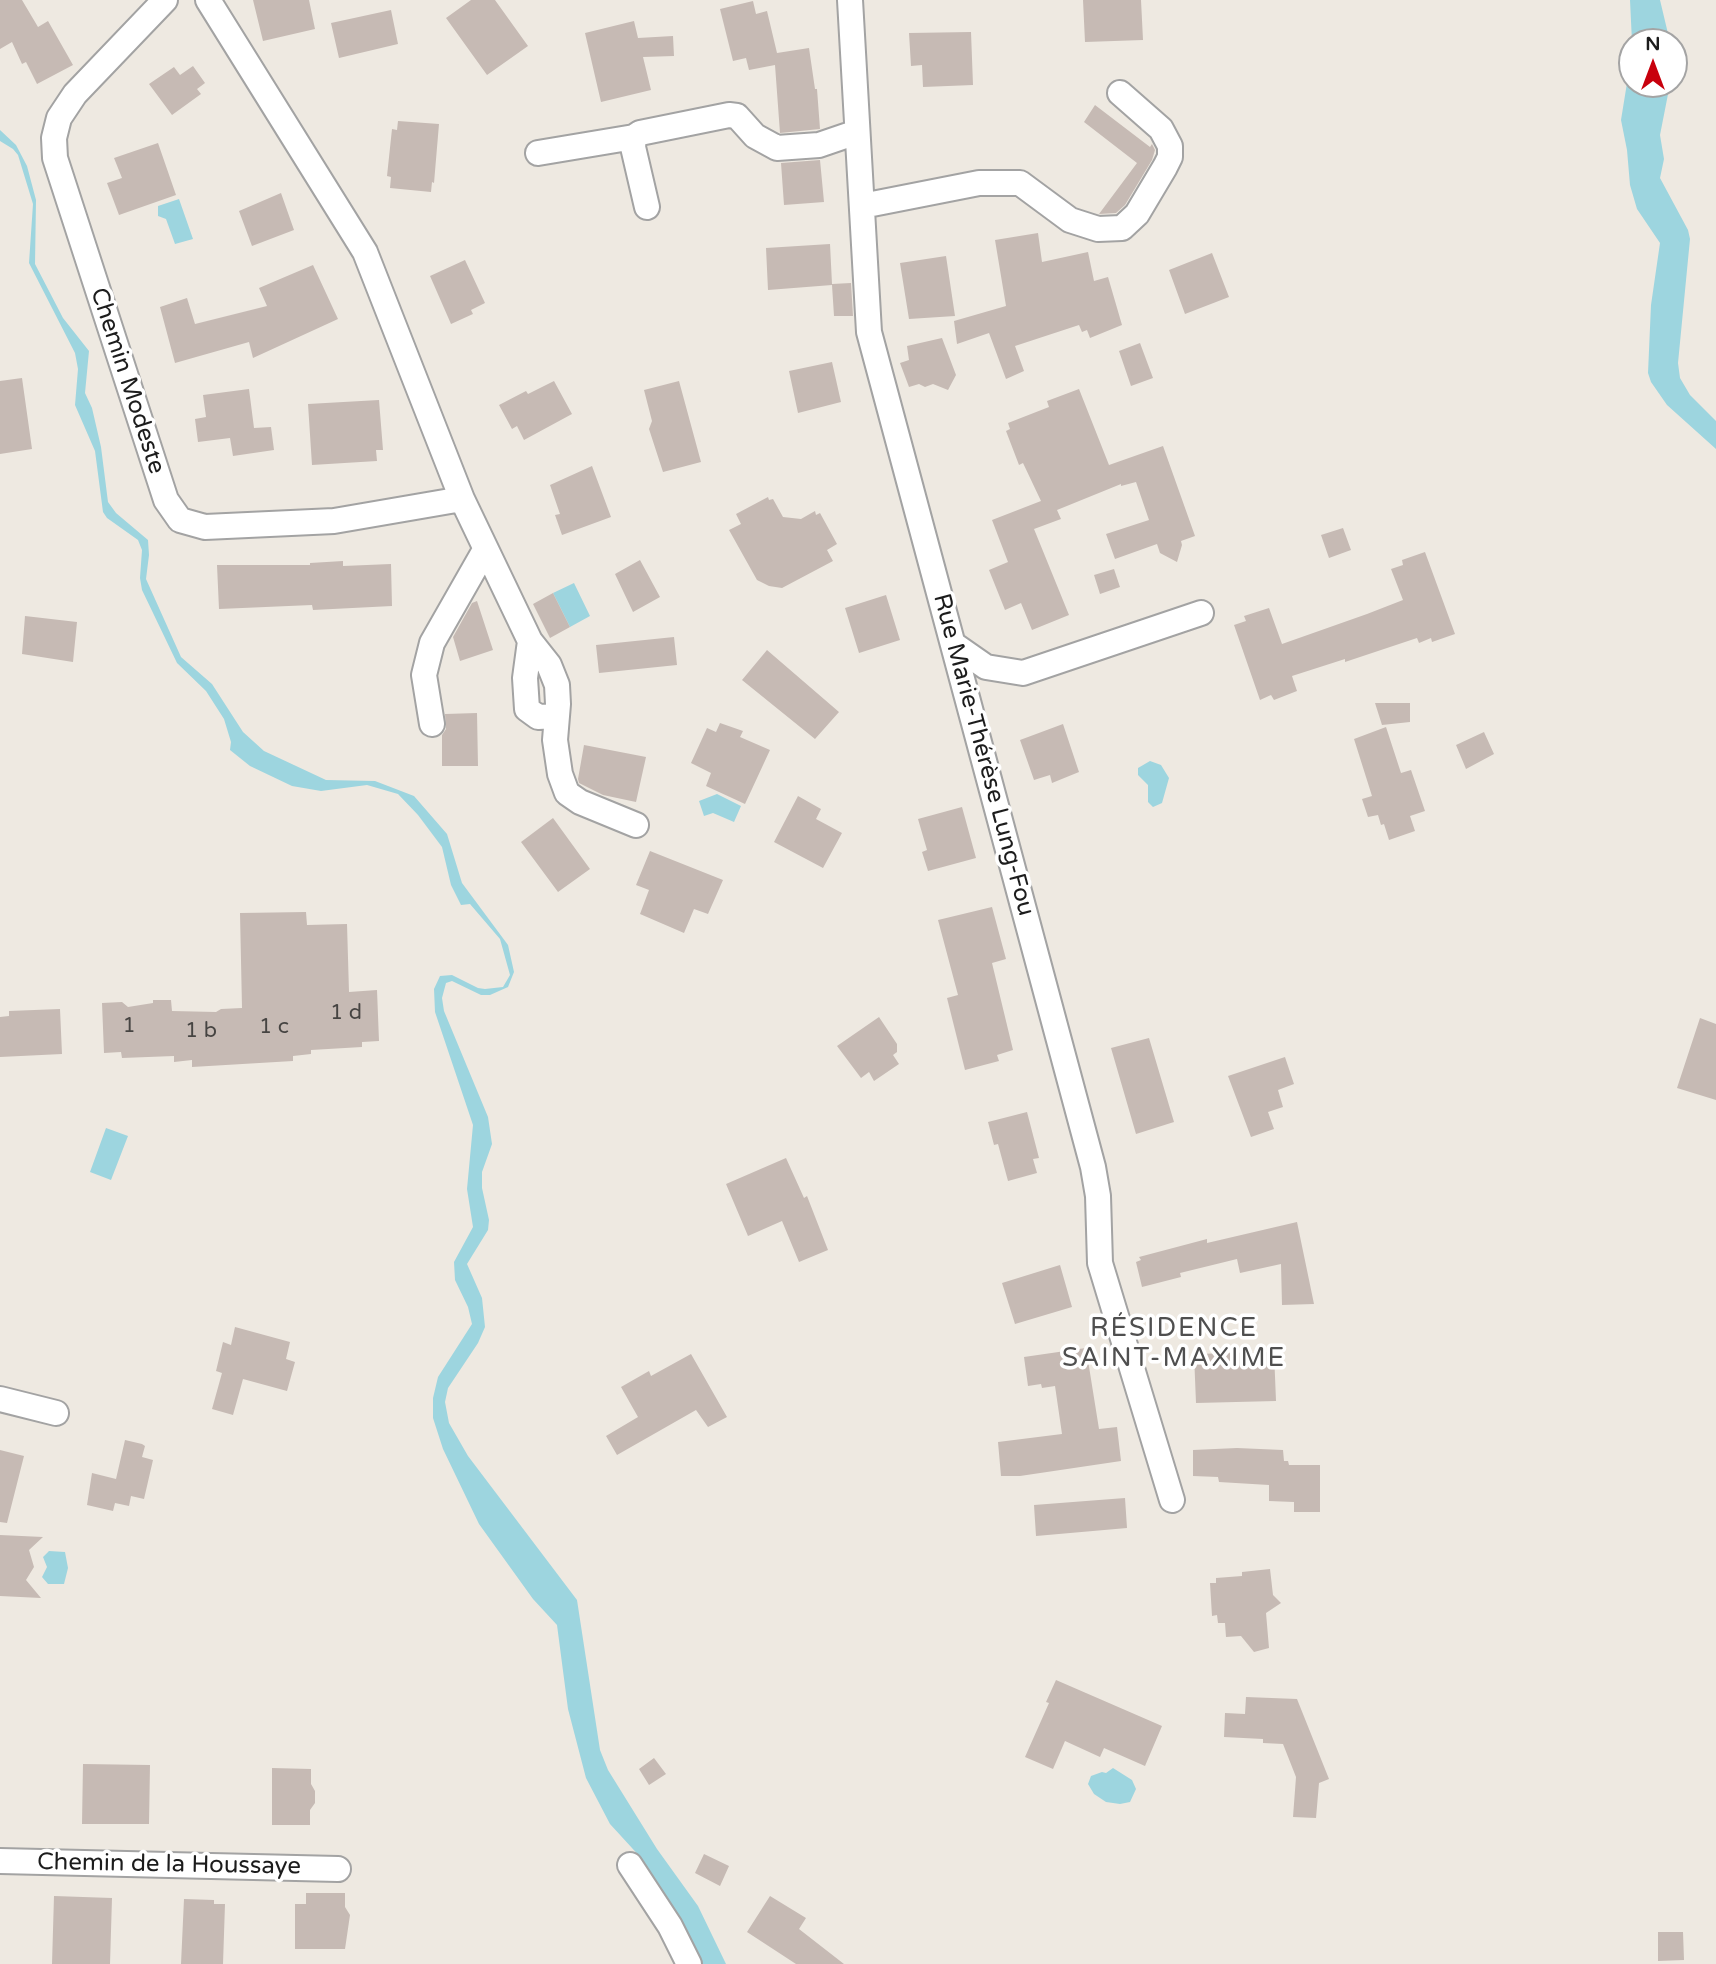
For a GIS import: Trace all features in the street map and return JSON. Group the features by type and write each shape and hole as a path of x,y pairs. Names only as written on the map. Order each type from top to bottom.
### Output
{"street":[{"name":"Chemin Modeste","path":"165,0 75,94 59,118 54,138 55,159 166,500 180,520 205,527 334,521 461,499"},
{"path":"208,0 365,252 461,499 530,641 548,665 557,685 555,740 560,774 567,793 580,802 636,825"},
{"name":"Rue Marie-Thérèse Lung-Fou","path":"850,0 869,332 1093,1167 1098,1196 1100,1263 1172,1500"},
{"path":"862,206 979,183 1010,182 1020,183 1074,222 1098,229 1122,228 1137,214 1165,167 1170,157 1170,146 1161,129 1120,93"},
{"path":"538,153 729,115 737,116 754,136 777,148 818,145 858,132"},
{"path":"634,136 634,156 648,207"},
{"path":"432,724 424,675 432,643 485,550"},
{"path":"953,644 986,667 1023,673 1201,613"},
{"path":"530,641 525,686 527,709 538,717 556,716"},
{"path":"0,1399 56,1413"},
{"name":"Chemin de la Houssaye","path":"0,1861 338,1869"},
{"path":"630,1865 670,1926 689,1964"}],"water":[{"path":"1630,0 1660,0 1667,28 1631,28"},
{"path":"1625,98 1667,98 1660,135 1664,159 1660,178 1688,230 1690,239 1678,363 1680,378 1690,395 1716,421 1716,449 1667,405 1648,373 1651,305 1660,243 1637,209 1630,185 1621,120"},
{"path":"0,130 16,145 27,166 36,200 35,264 63,318 89,351 85,393 92,408 101,447 108,502 116,513 148,540 146,579 181,657 212,684 243,732 264,751 326,780 375,781 414,796 447,834 462,883 508,945 514,972 508,987 490,995 481,995 452,981 446,983 442,998 444,1011 488,1117 492,1144 482,1172 488,1230 467,1264 482,1298 485,1327 478,1343 448,1388 445,1402 449,1423 468,1456 577,1600 600,1750 608,1770 657,1849 698,1906 726,1964 697,1964 643,1860 610,1824 586,1778 568,1709 557,1625 533,1599 479,1524 443,1449 433,1418 433,1398 438,1377 472,1324 468,1307 455,1280 454,1262 473,1227 467,1189 473,1125 435,1012 434,989 440,976 452,975 478,988 503,987 510,975 500,939 470,904 461,905 451,885 442,847 398,794 367,785 321,791 292,786 250,766 230,750 231,742 224,719 206,691 177,663 142,590 142,550 138,540 107,518 103,512 95,451 75,405 78,369 75,353 29,263 33,204 18,155 0,141"},
{"path":"179,199 193,239 175,244 166,219 158,216 158,206"},
{"path":"574,583 590,616 570,627 553,593"},
{"path":"1150,761 1161,765 1169,778 1162,803 1153,807 1148,802 1148,785 1138,775 1138,768"},
{"path":"717,794 741,806 734,822 713,813 704,816 699,801"},
{"path":"106,1128 128,1136 111,1180 90,1172"},
{"path":"49,1551 65,1552 68,1568 64,1584 48,1584 42,1577 47,1567 43,1557"},
{"path":"1113,1768 1132,1780 1136,1789 1130,1802 1106,1802 1094,1794 1088,1784 1091,1776 1106,1773"}],"building":[{"path":"0,0 22,0 38,27 48,21 73,65 37,84 26,62 22,64 12,42 0,49"},
{"path":"253,0 309,0 315,29 263,41"},
{"path":"471,0 495,0 528,46 487,75 446,18"},
{"path":"1083,0 1141,0 1143,40 1085,42"},
{"path":"753,1 756,14 767,11 777,53 809,48 817,89 820,129 780,133 775,65 749,70 746,58 733,61 720,9"},
{"path":"391,10 398,44 339,58 331,23"},
{"path":"634,21 638,38 673,36 674,56 643,57 651,90 601,102 585,33"},
{"path":"971,32 973,85 923,87 922,65 911,66 909,33"},
{"path":"193,66 205,83 197,89 201,94 172,115 149,84 174,67 180,75"},
{"path":"1095,105 1150,147 1152,144 1155,150 1152,160 1125,205 1116,213 1099,214 1137,163 1084,122"},
{"path":"398,121 439,124 431,192 390,188 391,177 387,176 392,129 397,130"},
{"path":"158,143 176,195 119,215 107,183 122,178 114,158"},
{"path":"820,160 824,202 784,205 781,163"},
{"path":"281,193 294,230 252,246 239,211"},
{"path":"1038,233 1042,262 1088,252 1094,281 1108,277 1122,325 1090,338 1087,330 1082,332 1079,325 1015,346 1024,371 1006,379 989,333 957,344 954,321 1006,306 995,240"},
{"path":"830,244 832,284 851,283 853,316 834,316 832,285 768,290 766,248"},
{"path":"1212,253 1229,297 1185,314 1169,270"},
{"path":"946,256 955,316 909,319 900,263"},
{"path":"465,260 485,303 471,310 473,314 451,324 430,276"},
{"path":"313,265 338,319 253,358 249,342 175,363 160,307 187,298 195,324 267,306 259,288"},
{"path":"942,338 956,375 948,390 933,384 909,387 900,363 909,360 907,346"},
{"path":"1140,343 1153,378 1131,386 1119,351"},
{"path":"832,362 841,402 798,413 789,371"},
{"path":"22,378 32,449 0,454 0,381"},
{"path":"554,381 572,414 524,440 517,426 512,429 499,405"},
{"path":"679,381 701,462 663,472 649,429 652,421 644,390"},
{"path":"249,389 254,428 271,427 274,450 233,456 230,438 198,442 195,419 206,417 203,395"},
{"path":"1079,389 1109,465 1163,446 1195,536 1181,541 1177,562 1160,553 1157,544 1115,559 1106,534 1149,520 1136,482 1121,484 1057,510 1061,519 1034,529 1069,615 1032,630 1021,603 1005,610 989,570 1008,562 992,520 1041,501 1023,463 1019,465 1006,431 1010,429 1008,423 1049,407 1047,401"},
{"path":"379,400 383,450 376,450 377,461 312,465 308,404"},
{"path":"592,466 611,517 562,535 555,515 560,514 550,485"},
{"path":"768,497 769,500 773,499 783,517 801,519 815,511 816,515 820,513 837,544 827,550 833,561 782,588 757,580 729,530 741,524 736,514"},
{"path":"1343,528 1351,550 1329,558 1321,535"},
{"path":"1425,552 1455,634 1432,642 1431,638 1419,643 1417,638 1292,676 1297,691 1274,700 1271,695 1260,700 1234,625 1246,621 1244,616 1269,608 1282,644 1367,614 1403,600 1391,569 1403,565 1402,560"},
{"path":"640,560 660,597 633,612 615,574"},
{"path":"343,561 343,566 391,564 392,606 313,610 312,605 219,609 217,565 310,565"},
{"path":"1114,569 1120,587 1100,594 1094,575"},
{"path":"553,593 570,627 550,638 533,604"},
{"path":"886,595 900,640 859,653 845,608"},
{"path":"477,601 493,650 460,661 453,637 472,603"},
{"path":"25,616 77,622 73,662 22,654"},
{"path":"674,637 677,665 599,673 596,645"},
{"path":"767,650 839,712 815,739 742,680"},
{"path":"1375,703 1410,703 1410,722 1382,725"},
{"path":"477,713 478,766 442,766 445,714"},
{"path":"720,723 743,731 740,737 770,750 745,804 706,786 711,773 691,763 707,728 716,732"},
{"path":"1063,724 1079,772 1052,783 1050,775 1034,780 1020,740"},
{"path":"1386,727 1401,773 1411,770 1425,811 1410,816 1415,831 1389,840 1378,815 1368,817 1362,799 1372,796 1354,739"},
{"path":"1484,732 1494,754 1466,769 1456,745"},
{"path":"584,745 646,757 636,802 603,795 579,783"},
{"path":"798,796 821,809 816,819 842,833 823,868 774,842"},
{"path":"962,807 976,858 928,871 922,852 927,850 918,819"},
{"path":"553,818 590,869 558,892 521,842"},
{"path":"650,851 723,880 708,914 694,909 684,933 640,914 649,890 636,885"},
{"path":"992,907 1006,959 992,963 1013,1050 997,1055 999,1061 965,1070 947,998 958,995 938,920"},
{"path":"306,912 307,925 347,924 349,992 377,990 379,1041 362,1042 362,1047 311,1050 311,1054 293,1056 293,1061 192,1067 192,1060 174,1062 174,1056 122,1058 121,1052 104,1053 102,1003 122,1002 128,1007 153,1003 153,1000 171,1000 172,1011 216,1012 221,1009 242,1008 240,913"},
{"path":"60,1009 62,1054 0,1057 0,1017 9,1016 9,1011"},
{"path":"879,1017 897,1044 897,1052 893,1055 899,1064 874,1081 869,1072 861,1078 837,1046"},
{"path":"1700,1018 1716,1024 1716,1100 1677,1088"},
{"path":"1149,1038 1174,1122 1136,1134 1111,1048"},
{"path":"1285,1057 1294,1084 1278,1090 1283,1107 1268,1112 1274,1129 1251,1137 1228,1076"},
{"path":"1027,1112 1039,1158 1033,1159 1037,1173 1008,1181 998,1144 994,1145 988,1122"},
{"path":"786,1158 804,1198 807,1196 828,1250 799,1262 782,1221 748,1236 726,1184"},
{"path":"1297,1222 1314,1304 1282,1305 1281,1264 1240,1273 1237,1259 1180,1273 1181,1277 1142,1287 1136,1262 1141,1260 1139,1257 1207,1239 1207,1243"},
{"path":"1060,1265 1072,1307 1015,1324 1002,1283"},
{"path":"235,1327 290,1342 286,1359 295,1362 287,1391 243,1379 233,1415 212,1409 222,1373 216,1371 223,1342 231,1345"},
{"path":"1086,1348 1099,1429 1117,1427 1121,1461 1020,1476 1001,1476 998,1442 1062,1434 1055,1386 1028,1386 1024,1357"},
{"path":"1274,1352 1276,1401 1196,1403 1194,1354"},
{"path":"691,1354 727,1417 708,1427 696,1410 617,1455 606,1436 638,1417 621,1387 649,1371 651,1376"},
{"path":"125,1440 145,1446 142,1457 153,1460 144,1499 131,1496 129,1506 115,1503 113,1511 87,1505 92,1473 116,1479"},
{"path":"0,1450 24,1456 7,1523 0,1522"},
{"path":"1193,1450 1283,1450 1284,1461 1288,1461 1289,1465 1320,1465 1320,1512 1294,1512 1294,1502 1269,1501 1269,1485 1219,1482 1218,1477 1193,1476"},
{"path":"1125,1498 1127,1528 1036,1536 1034,1505"},
{"path":"0,1535 43,1537 29,1550 34,1567 26,1580 41,1598 0,1596"},
{"path":"1270,1569 1273,1595 1281,1603 1266,1613 1269,1648 1254,1652 1241,1636 1226,1637 1225,1623 1218,1623 1217,1615 1212,1616 1210,1583 1216,1583 1216,1578 1242,1576 1242,1572"},
{"path":"1056,1680 1162,1726 1145,1766 1104,1748 1100,1757 1065,1741 1053,1769 1025,1757"},
{"path":"1246,1697 1297,1699 1329,1779 1319,1783 1316,1818 1293,1817 1296,1777 1283,1744 1263,1743 1263,1739 1224,1737 1225,1713 1245,1714"},
{"path":"654,1758 666,1774 649,1785 639,1769"},
{"path":"83,1764 150,1765 149,1824 82,1824"},
{"path":"272,1768 311,1769 315,1803 310,1810 310,1825 272,1825"},
{"path":"704,1854 729,1866 720,1886 695,1873"},
{"path":"306,1893 345,1893 345,1907 350,1915 345,1949 295,1949 295,1904 306,1904"},
{"path":"54,1896 112,1898 110,1964 52,1964"},
{"path":"770,1896 806,1918 799,1929 844,1964 796,1964 747,1932"},
{"path":"184,1899 214,1900 214,1904 225,1904 223,1964 181,1964"},
{"path":"1658,1932 1683,1932 1684,1960 1658,1961"}],"district":[{"name":"RÉSIDENCE SAINT-MAXIME","path":"1174,1344"}]}
